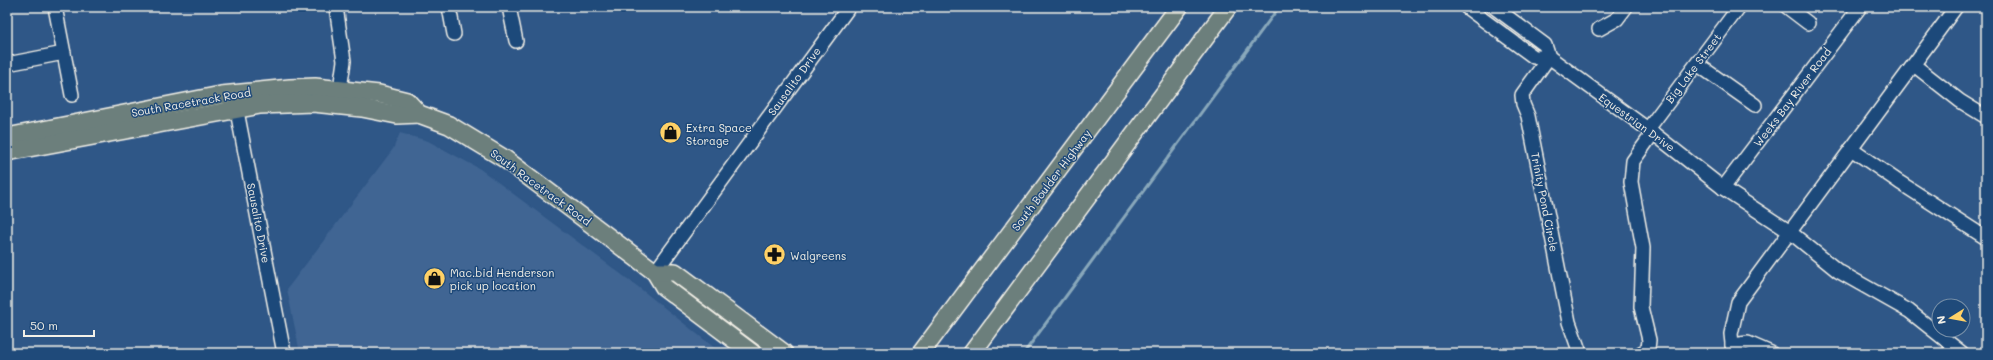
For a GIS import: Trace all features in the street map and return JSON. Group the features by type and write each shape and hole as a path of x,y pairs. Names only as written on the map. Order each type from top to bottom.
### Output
{"main road":[{"name":"South Boulder Highway","path":"922,353 1179,7"},
{"path":"972,353 1228,7"},
{"name":"South Racetrack Road","path":"7,137 66,133 235,101 290,88 340,89 379,94 407,101 419,114"},
{"name":"South Racetrack Road","path":"235,101 260,105 313,102 362,108 397,115 419,114 449,126 505,159 656,272 664,287 752,353"},
{"name":"South Racetrack Road","path":"7,152 66,133"},
{"path":"656,272 675,272 784,353"}],"street":[{"path":"55,7 72,95"},
{"path":"336,7 344,61 340,89"},
{"path":"449,7 454,34"},
{"path":"511,7 516,41"},
{"name":"Sausalito Drive","path":"656,272 848,7"},
{"name":"Equestrian Drive","path":"1466,7 1534,57 1549,58 1650,131 1724,188 1790,232 1838,271 1909,311 1962,353"},
{"name":"Equestrian Drive","path":"1494,7 1545,45 1549,58"},
{"path":"1598,29 1617,19 1626,7"},
{"name":"Big Lake Street","path":"1650,131 1696,64 1739,7"},
{"path":"1787,7 1808,24"},
{"name":"Weeks Bay River Road","path":"1724,188 1860,7"},
{"path":"1771,353 1748,343 1733,349 1731,334 1738,302 1956,7"},
{"path":"7,64 64,53"},
{"name":"Trinity Pond Circle","path":"1549,58 1522,95 1523,104 1528,116 1568,316 1580,353"},
{"path":"1696,64 1755,105"},
{"path":"1914,65 1960,101 1986,117"},
{"name":"Sausalito Drive","path":"235,101 284,353"},
{"path":"1641,353 1648,349 1649,340 1641,307 1643,248 1632,192 1631,169 1637,154 1650,131"},
{"path":"1851,149 1986,238"},
{"path":"1631,353 1637,353"}],"shaded area":[{"path":"400,133 428,141 480,169 637,286 721,353 300,353 287,289 393,149"}],"waterway":[{"path":"1024,353 1279,7"}],"place":[{"name":"Extra Space Storage","path":"671,133"},
{"name":"Walgreens","path":"775,255"},
{"name":"Mac.bid Henderson pick up location","path":"435,278"}]}
